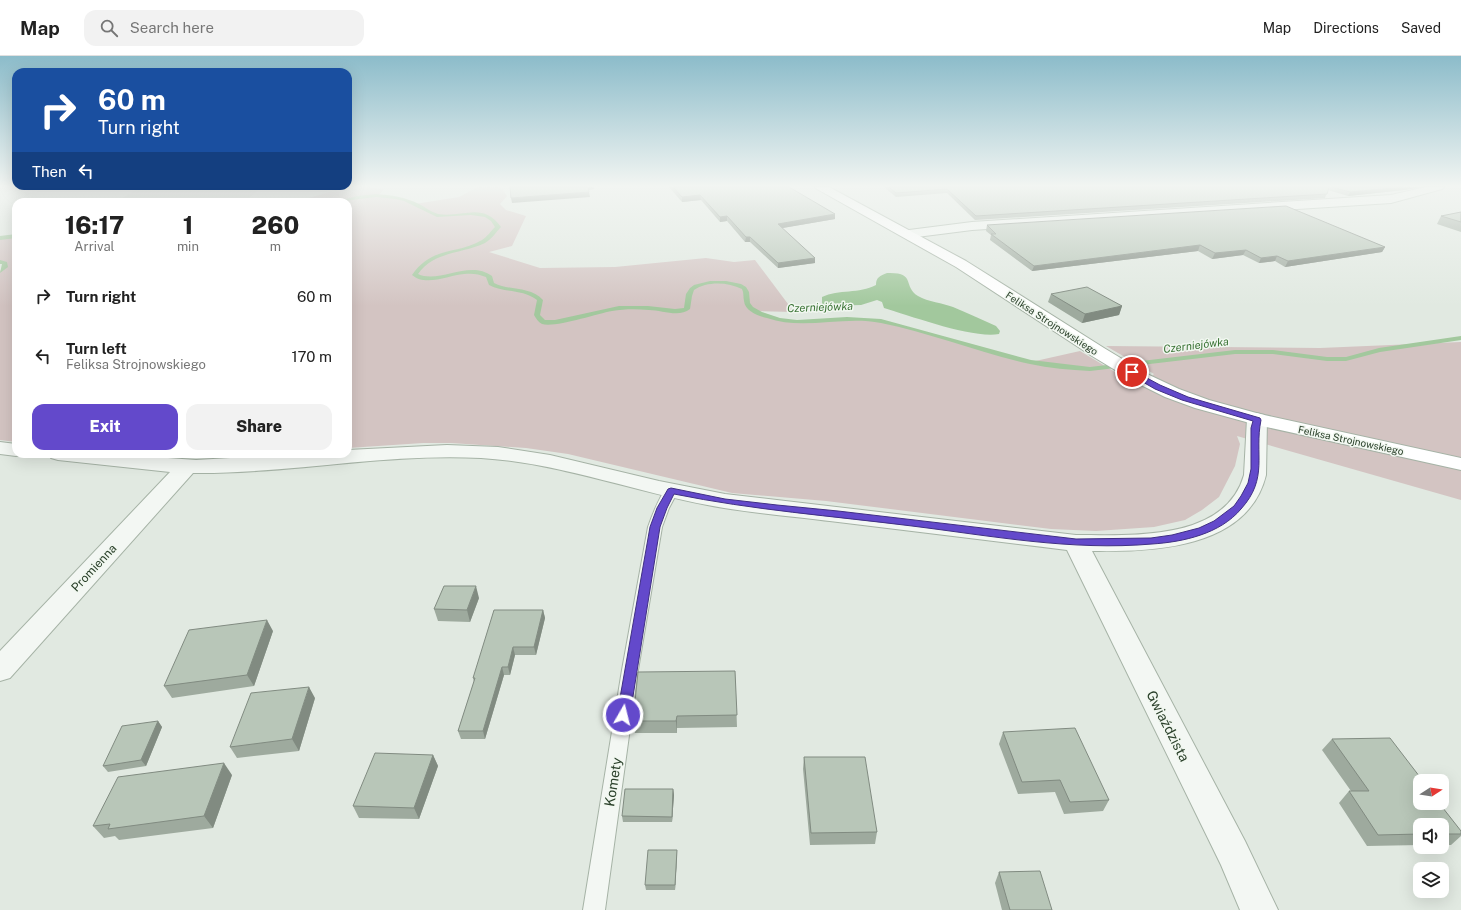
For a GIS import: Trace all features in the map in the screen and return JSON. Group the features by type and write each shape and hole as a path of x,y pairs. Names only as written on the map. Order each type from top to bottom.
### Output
{"street":[{"name":"Feliksa Strojnowskiego","path":"896,227 961,264 1141,378 1185,398 1257,420 1461,464"},
{"path":"909,234 965,227"},
{"path":"352,457 420,452 482,452 544,460 671,491 725,502 1076,542 1144,541 1172,539 1202,531 1218,523 1237,508 1246,497 1253,483 1256,469 1255,428 1257,420"},
{"path":"0,448 12,450"},
{"path":"95,458 187,466 253,464 336,458"},
{"name":"Promienna","path":"0,670 187,466"},
{"name":"Gwiaździsta","path":"1076,542 1232,853 1259,910"}],"lane":[{"name":"Komety","path":"594,910 630,670 655,527 662,508 671,491"}],"shaded area":[{"path":"352,227 521,227 512,246 489,252 540,268 615,267 706,258 734,262 755,260 794,312 757,311 766,315 795,321 846,318 881,321 1031,362 1080,351 1140,387 1154,374 1106,346 1320,348 1461,342 1461,500 1237,436 1240,444 1235,466 1219,497 1202,510 1185,520 1154,527 1096,531 1051,529 826,501 732,493 568,454 526,448 451,443 423,443 352,448"},
{"path":"12,236 12,442 0,440 0,271 5,267 5,264 0,262 0,238"},
{"path":"887,273 896,273 906,277 913,292 926,300 953,307 996,326 1000,331 999,334 988,335 942,326 884,308 882,302 877,300 861,305 822,306 822,297 835,293 869,288 876,285 879,277"}],"building":[{"path":"737,227 781,227 815,258 778,263 750,237 746,237"},
{"path":"989,227 1336,227 1385,247 1288,261 1277,256 1261,258 1246,250 1215,253 1200,245 1034,266 991,234 996,234"},
{"path":"1087,287 1122,306 1085,314 1051,294"},
{"path":"444,586 476,586 467,610 434,609"},
{"path":"494,610 543,610 534,647 513,647 508,667 502,667 483,731 458,731 475,678 473,678"},
{"path":"267,620 247,675 164,686 189,630"},
{"path":"735,671 737,715 677,716 676,721 633,721 638,672"},
{"path":"309,687 292,739 230,747 251,693"},
{"path":"158,721 141,760 103,766 122,726"},
{"path":"1075,728 1109,800 1070,802 1060,780 1022,782 1003,732"},
{"path":"1390,738 1418,774 1413,774 1413,810 1444,810 1461,831 1461,834 1449,834 1449,818 1413,818 1413,834 1378,835 1349,791 1369,791 1332,739"},
{"path":"375,753 433,755 414,808 353,806"},
{"path":"804,757 865,757 877,832 811,833"},
{"path":"224,763 204,816 108,829 110,824 93,826 118,777"},
{"path":"625,789 673,789 672,817 622,816"},
{"path":"648,850 677,850 675,885 645,885"},
{"path":"1040,871 1052,910 1010,910 999,872"}],"waterway":[{"name":"Czerniejówka","path":"498,227 486,240 482,242 445,253 427,261 420,267 415,275 419,277 432,278 471,272 489,276 491,284 497,287 529,293 540,300 537,315 544,322 555,322 601,311 636,307 654,308 666,311 683,310 687,309 690,291 696,286 726,282 739,285 744,288 747,303 755,311 765,316 784,321 797,322 847,319 881,321 1031,362 1073,368 1090,369 1235,352 1273,352 1327,359 1346,359 1379,350 1461,338"},
{"name":"Czerniejówka","path":"0,238 12,236"},
{"name":"Czerniejówka","path":"0,262 5,263 5,267 0,271"}],"route":[{"path":"623,715 655,527 662,508 671,491 725,502 1076,542 1108,543 1172,539 1202,531 1218,523 1237,508 1246,497 1253,483 1256,469 1255,428 1257,420 1185,398 1158,387 1132,372"}]}
